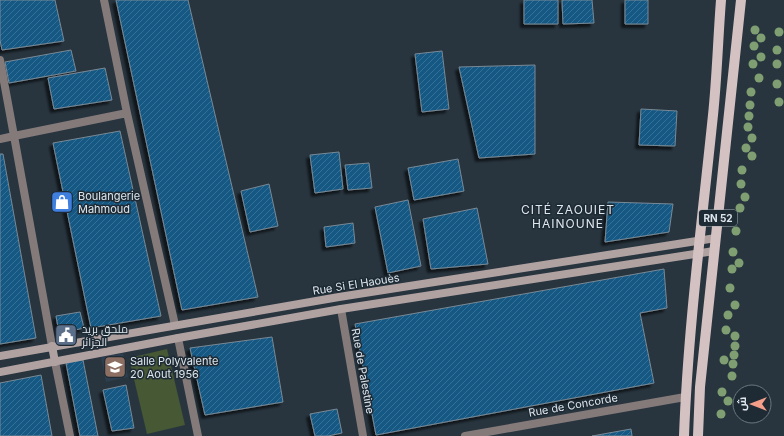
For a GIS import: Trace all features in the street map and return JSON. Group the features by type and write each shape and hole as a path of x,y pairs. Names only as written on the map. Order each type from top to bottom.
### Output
{"main road":[{"name":"RN 52","path":"684,436 685,397 698,240 713,114 721,0"},
{"name":"RN 52","path":"698,436 700,387 741,0"}],"street":[{"path":"104,0 127,113 178,338 198,436"},
{"path":"0,60 52,346 70,436"},
{"path":"0,139 127,113"},
{"name":"Rue Si El Haouès","path":"0,356 339,297 716,238"},
{"name":"Rue Si El Haouès","path":"0,372 341,309 714,251"},
{"path":"339,297 341,309"},
{"name":"Rue de Palestine","path":"341,309 363,436"},
{"name":"Rue de Concorde","path":"465,436 685,397"}],"shaded area":[{"name":"Salle Polyvalente 20 Aout 1956","path":"115,353 115,355 123,353 128,377 106,382 101,358"}],"green space":[{"path":"167,349 185,425 147,434 129,358"}],"building":[{"path":"0,0 55,0 64,41 2,50 0,40"},
{"path":"116,0 188,0 258,297 182,310"},
{"path":"524,0 558,0 558,24 524,24"},
{"path":"562,0 592,0 594,23 563,24"},
{"path":"625,0 648,0 648,24 625,24"},
{"path":"71,50 76,71 9,83 5,62"},
{"path":"442,51 449,109 422,112 415,54"},
{"path":"535,65 535,154 479,158 459,67"},
{"path":"105,68 112,100 54,109 48,78"},
{"path":"641,109 677,111 675,146 639,145"},
{"path":"120,131 161,316 91,328 53,143"},
{"path":"339,152 343,189 315,193 310,155"},
{"path":"0,154 3,154 36,338 0,344"},
{"path":"458,159 464,191 414,200 408,168"},
{"path":"369,163 372,188 348,190 345,165"},
{"path":"269,184 278,226 250,232 241,191"},
{"path":"408,200 421,266 388,273 375,207"},
{"path":"608,202 673,204 669,232 605,242"},
{"path":"477,208 488,264 431,269 423,219"},
{"path":"353,223 355,243 326,247 324,227"},
{"path":"664,269 667,308 640,313 654,383 376,435 355,324"},
{"path":"80,312 84,328 71,331 72,334 66,335 65,332 59,333 56,316"},
{"path":"272,337 283,402 205,415 190,348"},
{"path":"83,360 98,436 80,436 66,363"},
{"path":"41,375 52,436 0,436 0,383"},
{"path":"126,385 134,428 112,431 103,390"},
{"path":"337,409 342,433 328,436 315,436 310,414"},
{"path":"631,429 632,436 592,436"}],"place":[{"name":"Boulangerie Mahmoud","path":"62,202"},
{"name":"ملحق بريد الجزائر","path":"66,335"},
{"name":"Salle Polyvalente 20 Aout 1956","path":"115,367"}],"district":[{"name":"CITÉ ZAOUIET HAINOUNE","path":"568,217"}]}
